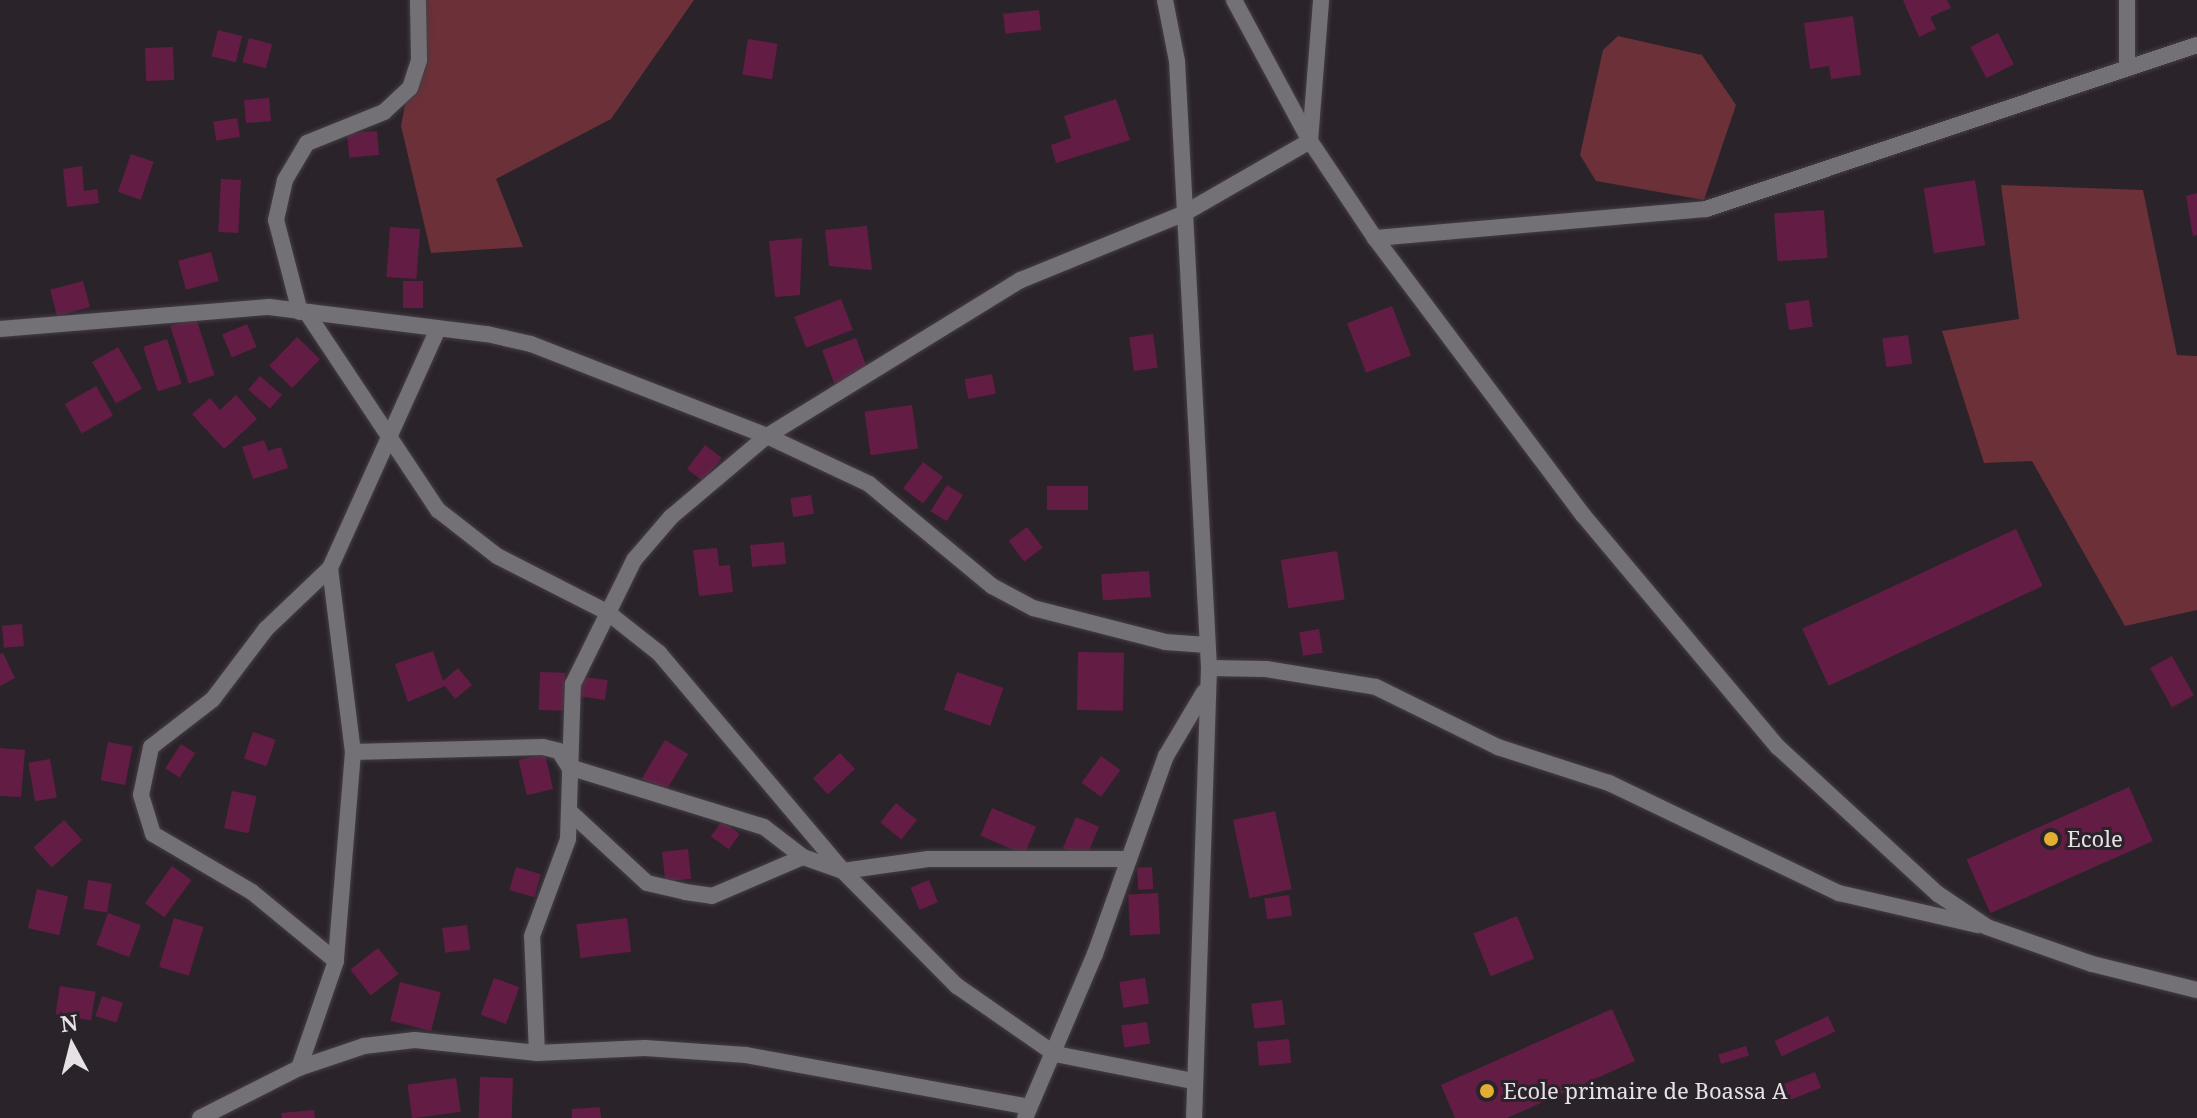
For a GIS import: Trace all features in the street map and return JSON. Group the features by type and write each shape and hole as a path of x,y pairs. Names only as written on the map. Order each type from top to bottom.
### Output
{"street":[{"path":"418,0 419,60 410,88 384,112 307,143 285,180 276,220 303,312 438,510 497,556 607,612 659,653 843,871 957,986 1055,1054 1193,1081"},
{"path":"1165,0 1177,61 1209,668 1205,691 1194,1118"},
{"path":"1234,0 1310,141 1375,238 1583,515 1778,747 1938,894 1987,927"},
{"path":"1310,141 1321,0"},
{"path":"2127,0 2127,66"},
{"path":"1375,238 1706,209 2197,45"},
{"path":"537,1053 532,936 568,839 573,684 634,560 671,517 767,436 1021,280 1183,214 1310,141"},
{"path":"0,329 195,309 303,312 531,344 767,436 869,484 992,586 1033,608 1165,642 1207,645"},
{"path":"336,961 252,892 153,834 141,795 151,747 213,699 266,629 330,568 437,331"},
{"path":"299,1068 336,961 353,752 330,568"},
{"path":"1209,668 1266,669 1376,687 1498,747 1609,783 1839,893 1987,927 2092,964 2197,990"},
{"path":"200,1118 299,1068 364,1046 415,1040 537,1053 645,1048 746,1055 1027,1112 1055,1054 1166,756 1205,691"},
{"path":"353,752 543,747 559,751 569,767 751,822 803,857 843,871 928,859 1129,859"},
{"path":"569,811 647,883 685,892 712,896 803,857"}],"shaded area":[{"path":"414,0 694,0 611,119 496,179 523,247 431,253 401,126 419,26"},
{"path":"1618,36 1702,55 1736,105 1704,200 1596,181 1580,155 1603,50"},
{"path":"2001,185 2143,190 2177,355 2197,356 2197,610 2125,626 2032,461 1984,463 1942,331 2019,319"}],"building":[{"path":"1903,0 1947,0 1951,8 1930,17 1936,29 1919,37"},
{"path":"1039,10 1041,30 1005,34 1003,14"},
{"path":"1853,16 1861,75 1831,79 1829,66 1810,69 1804,23"},
{"path":"218,30 242,36 236,62 211,56"},
{"path":"1998,33 2014,64 1986,78 1970,47"},
{"path":"249,38 272,44 266,68 243,62"},
{"path":"748,39 778,44 772,79 742,75"},
{"path":"173,47 174,80 146,81 145,48"},
{"path":"269,98 271,121 246,123 244,100"},
{"path":"1116,99 1130,140 1056,163 1051,145 1071,138 1064,116"},
{"path":"237,118 240,137 216,141 213,122"},
{"path":"377,131 379,155 349,158 347,134"},
{"path":"131,154 154,162 141,200 118,192"},
{"path":"82,166 84,191 97,189 99,203 67,207 63,169"},
{"path":"221,179 241,180 238,233 218,232"},
{"path":"1975,180 1985,245 1934,253 1924,188"},
{"path":"2197,193 2197,235 2193,236 2186,196"},
{"path":"1824,210 1827,258 1777,261 1774,213"},
{"path":"867,226 872,270 829,266 825,230"},
{"path":"390,227 420,229 416,279 387,277"},
{"path":"802,238 800,295 775,297 769,241"},
{"path":"211,252 219,281 186,290 178,261"},
{"path":"83,281 90,307 57,316 50,290"},
{"path":"403,281 423,281 423,308 403,308"},
{"path":"841,299 853,330 806,348 794,317"},
{"path":"1809,300 1813,327 1789,330 1785,303"},
{"path":"1392,306 1411,355 1366,373 1347,323"},
{"path":"196,318 215,375 189,383 170,326"},
{"path":"247,324 257,347 232,358 222,335"},
{"path":"1153,334 1158,368 1134,371 1129,337"},
{"path":"1908,335 1912,364 1886,367 1882,339"},
{"path":"297,337 320,359 292,388 269,366"},
{"path":"856,338 868,371 834,383 822,350"},
{"path":"167,339 182,384 158,391 143,347"},
{"path":"118,347 142,389 116,404 92,362"},
{"path":"992,374 996,394 968,399 965,379"},
{"path":"260,376 282,395 270,409 248,390"},
{"path":"96,386 113,415 82,433 65,404"},
{"path":"236,395 257,419 224,449 192,414 210,398 220,410"},
{"path":"912,405 918,449 871,455 864,412"},
{"path":"264,440 268,451 281,447 288,468 253,479 242,447"},
{"path":"705,445 722,458 704,482 687,469"},
{"path":"923,462 943,477 923,503 903,488"},
{"path":"947,485 963,495 947,521 931,511"},
{"path":"1047,486 1088,486 1088,510 1047,510"},
{"path":"811,495 814,514 793,517 790,498"},
{"path":"1027,527 1043,548 1024,562 1009,541"},
{"path":"2016,529 2043,586 1829,686 1802,629"},
{"path":"784,542 786,564 752,567 750,545"},
{"path":"717,548 719,566 730,565 733,592 699,596 693,550"},
{"path":"1337,551 1345,599 1288,608 1281,560"},
{"path":"1149,571 1151,597 1103,600 1101,574"},
{"path":"22,624 24,646 4,648 2,626"},
{"path":"1319,629 1323,653 1303,656 1299,632"},
{"path":"433,651 443,681 458,668 472,685 455,699 445,686 408,702 395,664"},
{"path":"1078,652 1124,653 1123,711 1077,710"},
{"path":"3,653 15,678 0,686 0,654"},
{"path":"2172,656 2194,695 2172,707 2150,668"},
{"path":"540,672 565,673 564,711 539,710"},
{"path":"957,672 1003,688 990,726 944,710"},
{"path":"578,676 608,680 605,700 575,696"},
{"path":"253,732 276,740 267,766 244,758"},
{"path":"665,740 688,754 665,792 642,779"},
{"path":"108,742 133,747 125,785 101,780"},
{"path":"181,744 195,753 179,778 165,768"},
{"path":"0,748 25,750 21,797 0,796"},
{"path":"840,753 855,769 828,794 813,778"},
{"path":"545,754 553,789 527,795 519,760"},
{"path":"1101,756 1120,770 1101,797 1082,783"},
{"path":"50,759 57,797 35,801 28,763"},
{"path":"2129,787 2153,841 1990,913 1966,859"},
{"path":"232,791 256,796 249,833 224,828"},
{"path":"896,803 917,820 901,839 880,822"},
{"path":"992,808 1036,827 1024,854 980,836"},
{"path":"1275,811 1292,889 1250,898 1233,820"},
{"path":"1076,817 1099,827 1086,858 1063,848"},
{"path":"64,820 82,840 52,867 34,847"},
{"path":"722,821 740,834 729,849 711,836"},
{"path":"688,849 691,879 665,882 662,852"},
{"path":"172,866 191,880 164,917 145,903"},
{"path":"516,867 541,874 534,897 509,890"},
{"path":"1152,867 1153,889 1138,890 1137,868"},
{"path":"88,880 112,884 107,912 83,909"},
{"path":"929,880 938,902 919,910 910,887"},
{"path":"37,889 68,896 59,935 28,928"},
{"path":"1158,893 1160,934 1130,936 1128,895"},
{"path":"1289,895 1292,916 1267,919 1264,898"},
{"path":"108,913 141,925 129,957 96,945"},
{"path":"1517,916 1534,959 1491,976 1473,934"},
{"path":"174,918 204,927 189,976 159,967"},
{"path":"627,918 631,952 581,958 576,924"},
{"path":"467,925 470,950 445,953 442,928"},
{"path":"378,948 398,974 371,996 350,970"},
{"path":"494,978 519,987 506,1024 481,1015"},
{"path":"1145,978 1149,1004 1123,1008 1119,982"},
{"path":"400,982 441,992 431,1031 390,1021"},
{"path":"60,986 96,992 91,1020 55,1015"},
{"path":"102,996 123,1003 116,1023 96,1016"},
{"path":"1282,1000 1285,1025 1254,1029 1251,1004"},
{"path":"1612,1009 1635,1061 1507,1118 1455,1118 1441,1085"},
{"path":"1828,1016 1835,1031 1782,1056 1775,1041"},
{"path":"1147,1022 1150,1044 1124,1047 1121,1026"},
{"path":"1289,1039 1291,1063 1259,1066 1257,1042"},
{"path":"1746,1046 1749,1056 1721,1064 1718,1054"},
{"path":"1815,1072 1821,1088 1782,1103 1776,1087"},
{"path":"480,1077 513,1078 512,1118 479,1118"},
{"path":"456,1078 461,1112 412,1118 407,1085"},
{"path":"600,1107 601,1118 572,1118 572,1109"},
{"path":"314,1110 315,1118 282,1118 281,1113"}],"place":[{"name":"Ecole","path":"2051,839"},
{"name":"Ecole primaire de Boassa A","path":"1487,1091"}]}
